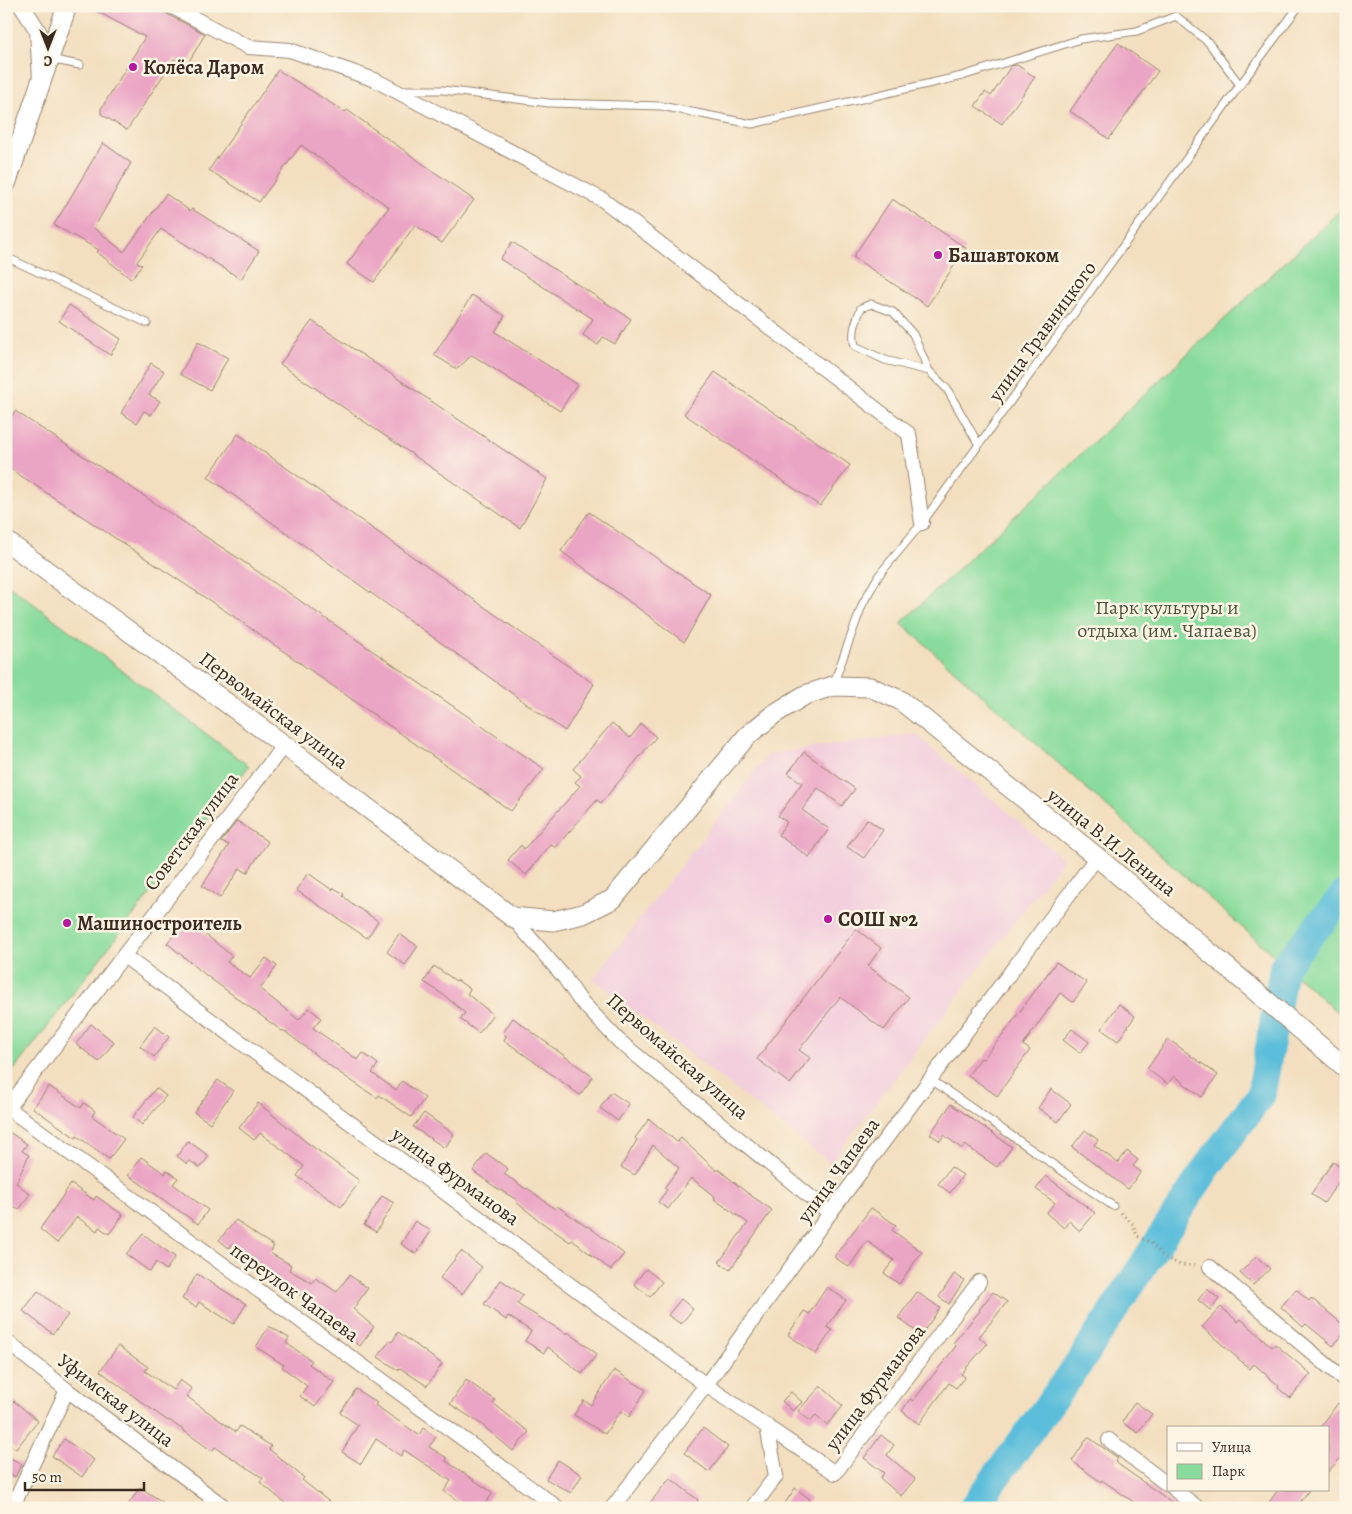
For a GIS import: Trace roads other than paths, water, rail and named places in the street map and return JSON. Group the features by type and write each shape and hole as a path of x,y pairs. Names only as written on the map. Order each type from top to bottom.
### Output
{"main road":[{"path":"6,184 67,6"},
{"name":"Первомайская улица","path":"6,540 284,745 512,917"},
{"path":"512,917 553,921 583,914 613,899 747,736 774,714 805,695 832,686"},
{"name":"улица В.И.Ленина","path":"832,686 870,688 900,700 1097,857 1346,1068"}],"street":[{"path":"22,6 38,31 42,83"},
{"path":"171,6 248,47 290,50 375,80 603,200 910,434 922,523"},
{"name":"Советская улица","path":"7,1109 284,745"},
{"name":"улица Чапаева","path":"612,1508 706,1385 830,1213 1097,857"},
{"name":"Первомайская улица","path":"512,917 564,978 579,999 619,1041 830,1213"},
{"name":"улица Фурманова","path":"124,956 706,1385 836,1473 979,1282"},
{"name":"переулок Чапаева","path":"7,1109 558,1508"},
{"path":"1210,1267 1346,1381"},
{"name":"Уфимская улица","path":"6,1341 67,1390 226,1508"},
{"path":"12,1508 67,1390"},
{"path":"752,1508 776,1476 767,1426"},
{"path":"1109,1440 1167,1484"},
{"path":"1178,1492 1198,1508"}],"lane":[{"name":"улица Травницкого","path":"832,686 863,603 879,575 922,523 1299,6"},
{"path":"400,94 406,90 443,90 548,103 661,106 752,124 962,76 1081,39 1137,31 1176,16 1208,42 1240,85"},
{"path":"49,59 80,65"},
{"path":"6,257 147,323"},
{"path":"929,371 885,360 855,346 852,336 862,308 871,304 893,312 913,334 929,371 947,389 979,445"},
{"path":"930,1079 1113,1206"}],"waterway":[{"path":"973,1508 1080,1362 1207,1167 1261,1095 1284,966 1346,893"}],"place":[{"name":"Колёса Даром","path":"133,67"},
{"name":"Башавтоком","path":"938,255"},
{"name":"СОШ №2","path":"828,919"},
{"name":"Машиностроитель","path":"67,923"}],"park label":[{"name":"Парк культуры и отдыха (им. Чапаева)","path":"1167,618"}]}
